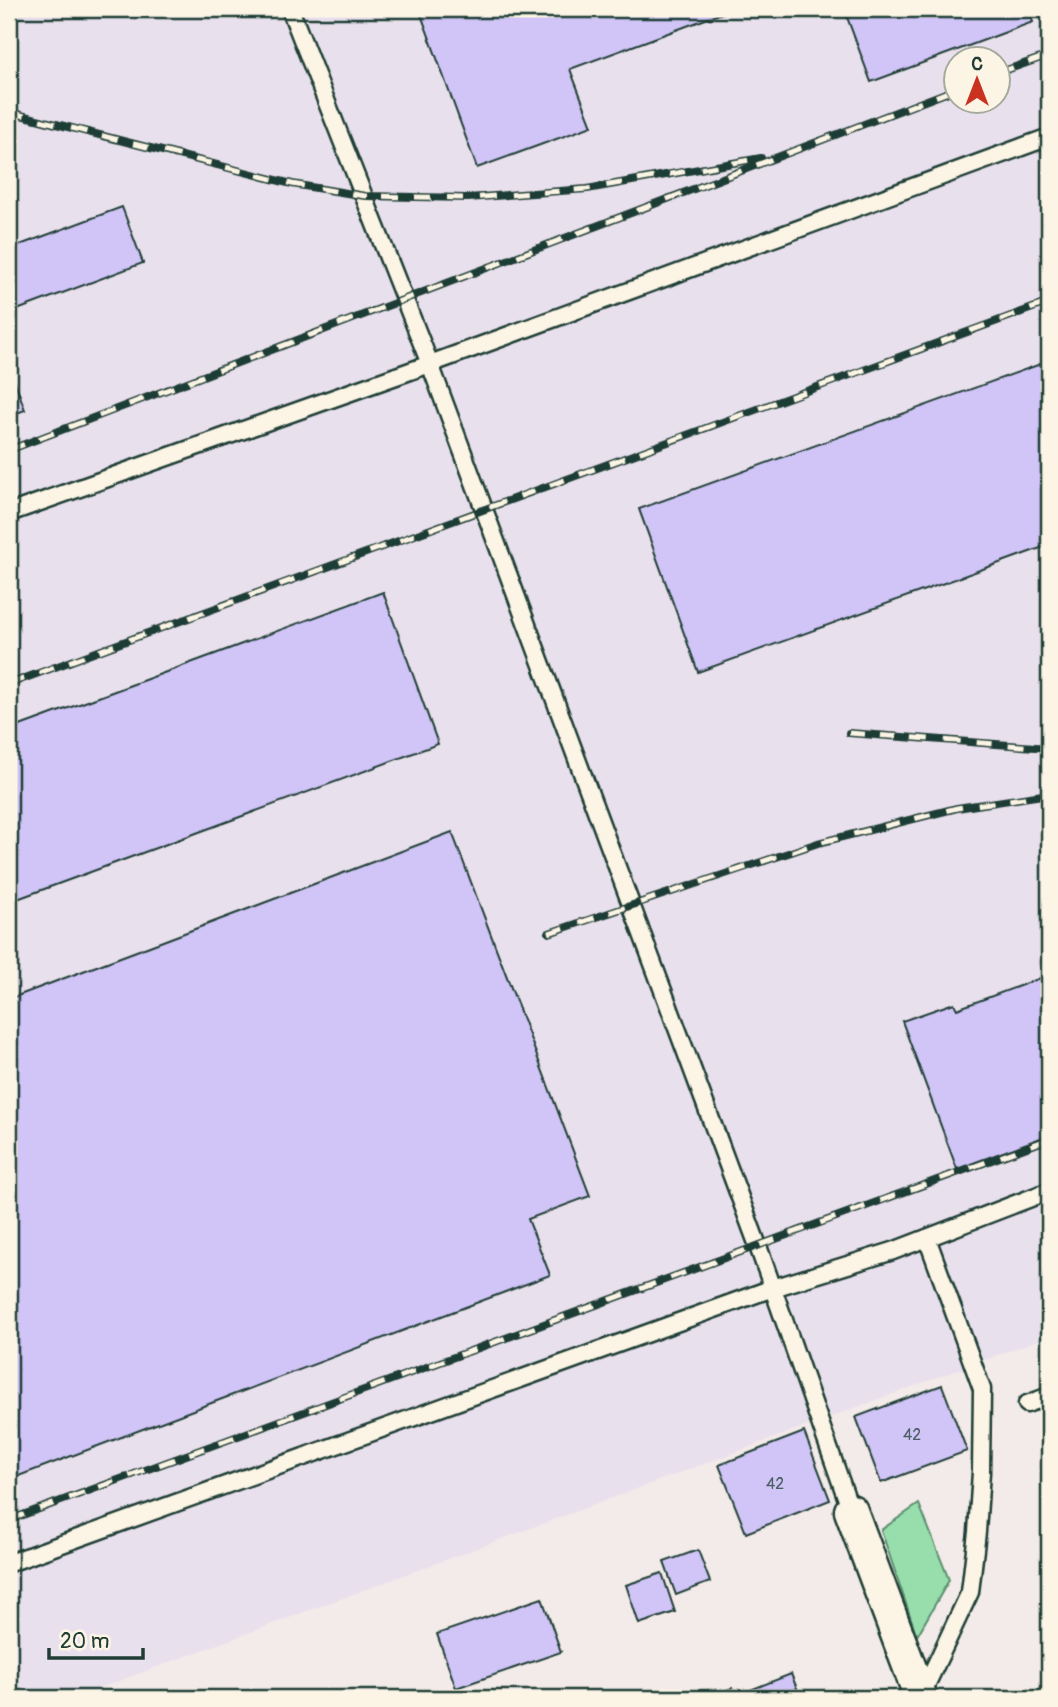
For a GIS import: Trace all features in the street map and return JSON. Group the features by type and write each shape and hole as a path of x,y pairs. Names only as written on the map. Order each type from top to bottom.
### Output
{"street":[{"path":"851,1511 920,1698"}],"lane":[{"path":"290,9 430,363 773,1288 851,1511"},
{"path":"9,513 1049,137"},
{"path":"9,1563 773,1288 893,1251 1049,1191"},
{"path":"920,1698 970,1592 981,1472 982,1389 927,1238"},
{"path":"1027,1404 1049,1396"}],"shaded area":[{"path":"9,9 1049,9 1049,1336 73,1698 9,1698"}],"green space":[{"path":"919,1504 949,1580 917,1636 881,1530"}],"building":[{"path":"419,9 733,9 570,69 592,126 477,168"},
{"path":"844,9 1028,9 1033,22 968,46 942,46 942,56 871,82"},
{"path":"122,207 143,263 9,313 9,249"},
{"path":"1049,361 1049,545 698,672 639,509"},
{"path":"9,365 25,410 9,416"},
{"path":"383,592 438,744 9,902 9,730"},
{"path":"452,832 590,1196 528,1219 550,1275 16,1477 9,1459 9,999"},
{"path":"1049,975 1049,1135 957,1169 902,1021 954,1003 957,1009"},
{"path":"942,1385 967,1451 881,1483 856,1417"},
{"path":"804,1432 830,1500 746,1533 719,1465"},
{"path":"698,1550 710,1582 676,1595 664,1562"},
{"path":"662,1573 675,1612 639,1624 626,1585"},
{"path":"542,1598 561,1652 456,1688 437,1634"},
{"path":"791,1674 801,1698 705,1698 732,1688 735,1696"}],"railway":[{"path":"1012,68 1049,55"},
{"path":"9,450 942,94"},
{"path":"9,112 292,184 365,196 468,198 587,189 761,158"},
{"path":"9,684 1049,302"},
{"path":"849,733 1049,748"},
{"path":"549,933 818,843 957,808 1049,794"},
{"path":"9,1520 1049,1139"}]}
